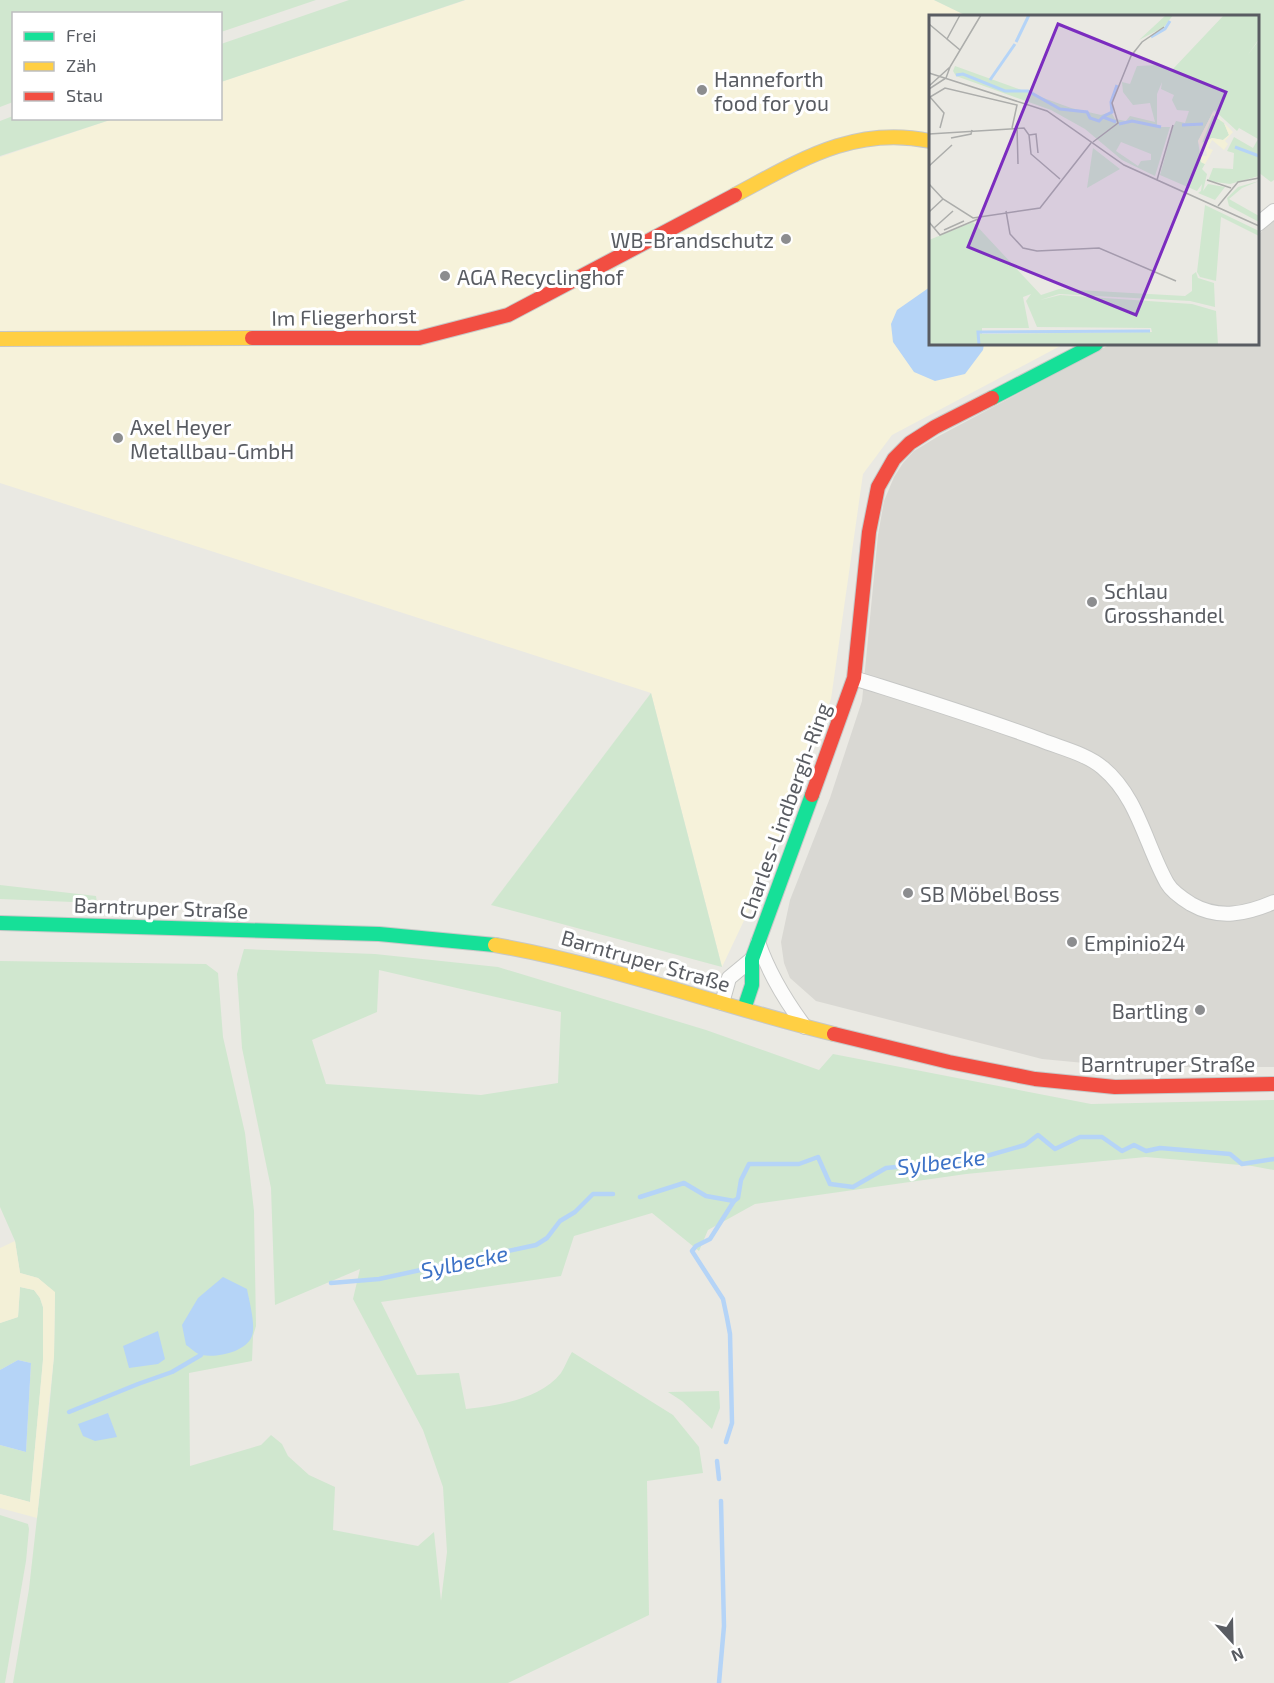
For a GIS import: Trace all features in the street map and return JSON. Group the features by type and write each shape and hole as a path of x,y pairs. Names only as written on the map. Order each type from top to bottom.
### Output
{"street":[{"name":"Im Fliegerhorst","path":"0,339 419,338 508,315 814,153 871,136 912,136 929,141"},
{"path":"1259,222 1274,211"},
{"name":"Charles-Lindbergh-Ring","path":"744,1009 752,985 752,959 854,678 874,502 878,487 894,459 910,443 935,427 1094,345"},
{"path":"854,678 986,719 1077,754 1103,768 1125,792 1169,886 1184,900 1203,910 1222,915 1247,913 1274,902"},
{"name":"Barntruper Straße","path":"0,923 379,934 477,942 536,951 651,981 806,1027 949,1062 1077,1084 1115,1087 1274,1084"},
{"path":"759,942 767,967 778,988 806,1027"},
{"name":"Charles-Lindbergh-Ring","path":"722,1003 729,978 752,959"}],"shaded area":[{"path":"466,0 934,0 965,15 929,15 929,345 1062,345 892,435 863,474 831,699 767,872 722,967 651,693 0,483 0,157 110,120 222,120 222,82"},
{"path":"1274,219 1274,1067 1127,1067 1042,1059 816,1001 790,978 784,963 781,942 790,900 830,798 862,701 878,535 884,501 894,477 914,451 1109,345 1259,345 1259,234"}],"green space":[{"path":"0,0 316,0 222,32 222,12 12,12 12,102 0,107"},
{"path":"349,0 465,0 222,82 222,44"},
{"path":"934,0 1274,0 1274,180 1271,182 1259,173 1259,15 965,15"},
{"path":"12,116 12,120 110,120 0,156 0,121"},
{"path":"651,693 722,967 491,905"},
{"path":"0,885 96,896 97,903 0,899"},
{"path":"244,949 375,954 498,967 706,1030 819,1070 833,1054 1091,1104 1274,1100 1274,1170 1146,1157 966,1174 755,1204 708,1230 699,1251 652,1213 574,1236 561,1276 381,1302 417,1375 459,1373 466,1409 518,1400 542,1389 561,1373 572,1352 673,1415 699,1447 703,1473 647,1481 649,1615 508,1683 13,1683 29,1589 49,1411 54,1356 55,1293 38,1278 20,1273 15,1241 0,1207 0,961 206,964 218,973 223,1037 245,1133 254,1211 256,1326 253,1336 252,1361 189,1373 190,1466 261,1445 271,1435 282,1444 288,1456 309,1475 335,1487 333,1530 418,1546 434,1532 441,1601 447,1552 443,1487 423,1430 353,1299 360,1269 275,1305 271,1188 242,1048 237,974","holes":["379,970 561,1012 558,1083 481,1095 326,1084 312,1040 377,1012"]},
{"path":"20,1287 34,1290 43,1307 43,1360 30,1502 0,1494 0,1445 26,1452 31,1363 18,1360 0,1370 0,1323 18,1317"},
{"path":"719,1391 720,1408 712,1429 682,1401 668,1392"},
{"path":"0,1515 28,1524 29,1529 26,1561 5,1683 0,1683"}],"sand":[{"path":"15,1241 20,1273 38,1278 55,1292 54,1356 37,1518 0,1508 0,1494 30,1502 43,1360 43,1307 34,1290 20,1287 18,1317 0,1323 0,1248"}],"water":[{"path":"929,288 929,345 984,345 983,350 965,374 935,381 914,372 893,342 891,324 897,310"},
{"path":"223,1277 247,1289 253,1332 249,1342 237,1350 208,1356 186,1345 182,1325 198,1298"},
{"path":"158,1331 165,1359 158,1364 129,1368 123,1346"},
{"path":"18,1360 31,1363 26,1452 0,1445 0,1370"},
{"path":"108,1413 117,1437 95,1441 83,1436 78,1424"}],"waterway":[{"name":"Sylbecke","path":"640,1197 684,1183 706,1196 734,1201 738,1198 741,1180 749,1164 799,1164 818,1157 830,1184 853,1187 886,1168 976,1159 1025,1145 1038,1135 1055,1149 1080,1137 1102,1137 1122,1151 1134,1145 1146,1151 1160,1148 1230,1154 1242,1164 1274,1159"},
{"name":"Sylbecke","path":"331,1283 379,1279 536,1245 547,1238 560,1221 575,1212 593,1194 613,1194"},
{"path":"726,1442 732,1423 730,1334 723,1299 692,1251 696,1246 710,1239 734,1201"},
{"name":"Sylbecke","path":"69,1412 172,1372 201,1355"},
{"path":"717,1461 719,1479"},
{"path":"719,1683 724,1626 721,1501"}],"traffic: fast":[{"path":"992,398 1094,345"},
{"path":"744,1009 752,985 752,959 812,795"},
{"path":"0,923 379,934 495,945"}],"traffic: slow":[{"path":"735,195 805,159 852,142 902,137 929,141"},
{"path":"0,339 252,338"},
{"path":"495,945 580,963 834,1034"}],"traffic: jam":[{"path":"252,338 419,338 508,315 735,195"},
{"path":"812,795 854,678 869,532 878,487 894,459 910,443 935,427 992,398"},
{"path":"834,1034 949,1062 1035,1079 1115,1087 1274,1084"}],"place":[{"name":"Hanneforth food for you","path":"702,90"},
{"name":"WB-Brandschutz","path":"786,239"},
{"name":"AGA Recyclinghof","path":"445,276"},
{"name":"Axel Heyer Metallbau-GmbH","path":"118,438"},
{"name":"Schlau Grosshandel","path":"1092,602"},
{"name":"SB Möbel Boss","path":"908,893"},
{"name":"Empinio24","path":"1072,942"},
{"name":"Bartling","path":"1200,1010"}]}
